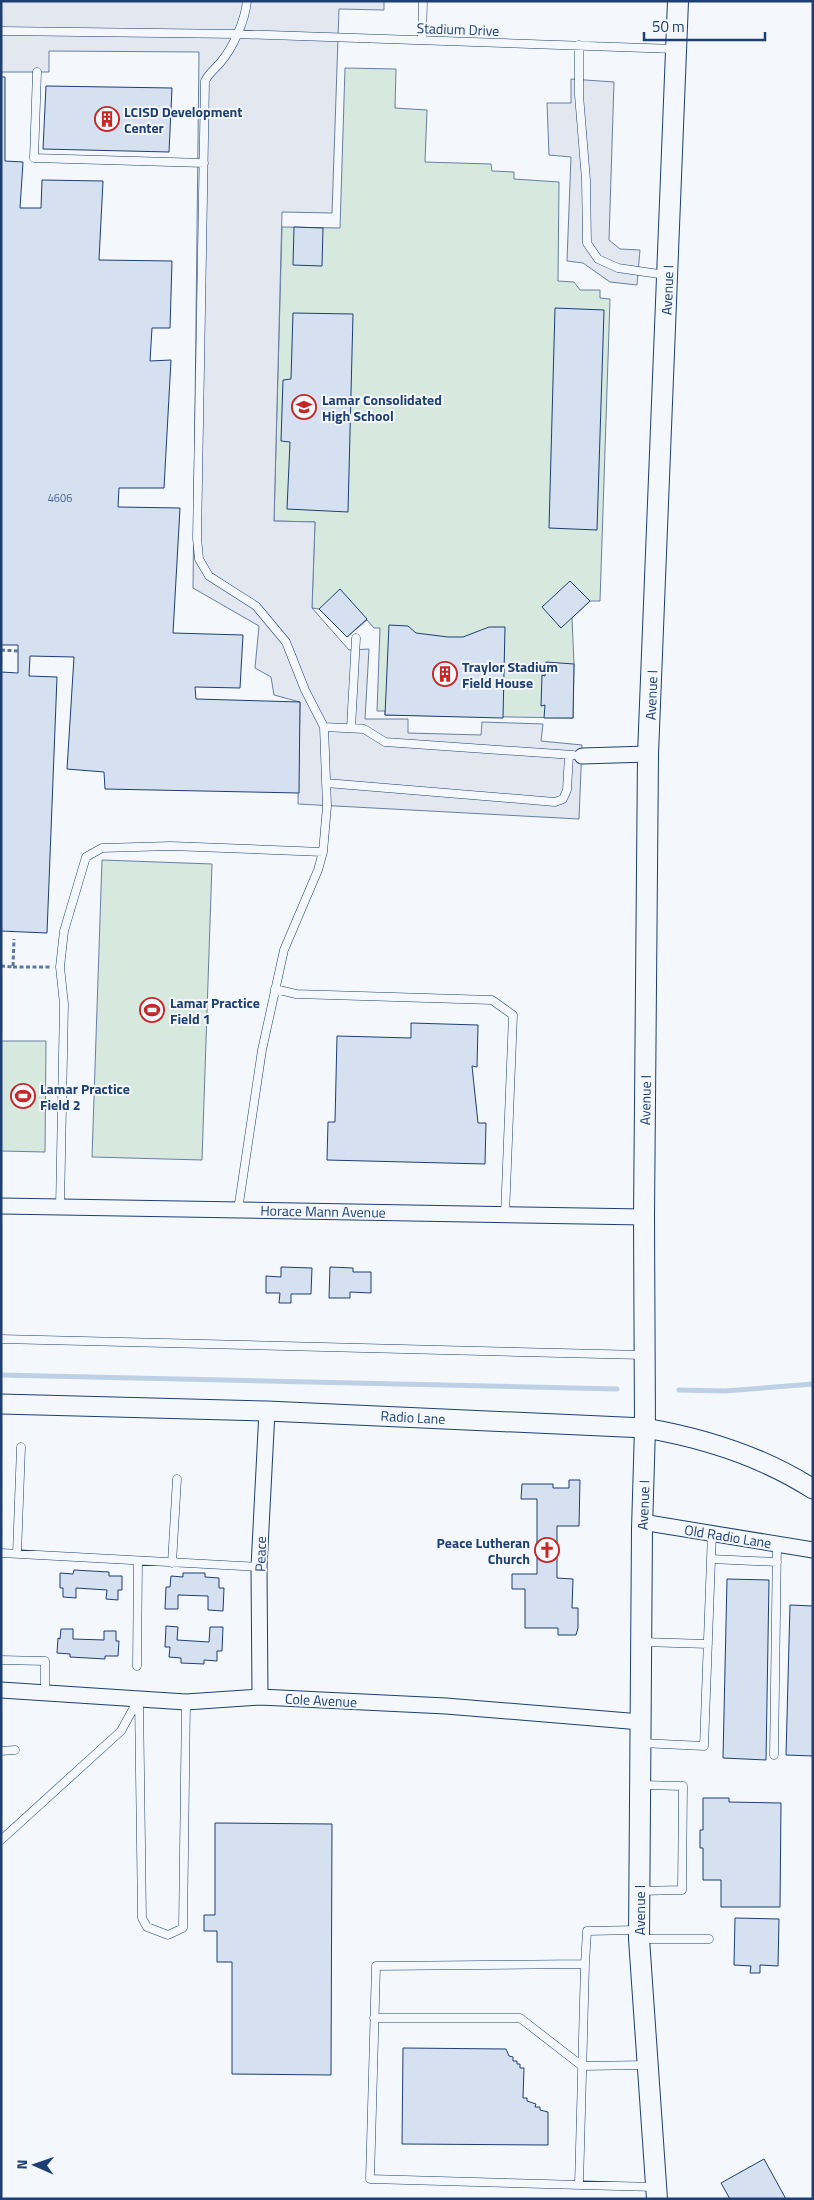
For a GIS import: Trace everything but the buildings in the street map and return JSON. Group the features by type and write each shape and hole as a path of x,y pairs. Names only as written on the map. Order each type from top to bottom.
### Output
{"main road":[{"name":"Avenue I","path":"657,2193 639,1935 642,1522 645,1428 644,1217 648,754 678,1"}],"street":[{"path":"576,756 648,754"},
{"name":"Horace Mann Avenue","path":"1,1206 644,1217"},
{"name":"Radio Lane","path":"1,1404 267,1411 645,1428 700,1440 726,1448 813,1489"},
{"name":"Peace","path":"260,1698 259,1567 267,1411"},
{"name":"Old Radio Lane","path":"642,1522 813,1550"},
{"name":"Cole Avenue","path":"1,1690 186,1702 260,1698 446,1706 641,1722"}],"lane":[{"path":"238,1210 262,1050 275,989 284,950 318,870 323,852 327,806 324,727 305,690 286,642 256,606 209,576 199,560 197,538 205,81 210,72 220,62 237,34 247,1"},
{"path":"422,1 422,40"},
{"name":"Stadium Drive","path":"1,31 237,34 677,49"},
{"path":"579,45 579,94 586,180 587,243 598,259 618,268 668,275"},
{"path":"37,72 34,158 204,163"},
{"path":"351,728 356,638"},
{"path":"324,727 364,729 386,742 576,756 563,799 555,802 326,783"},
{"path":"60,1207 64,1004 60,967 64,931 86,857 102,848 171,846 323,852"},
{"path":"275,989 296,994 492,1000 513,1015 505,1215"},
{"path":"1,1339 645,1356"},
{"path":"17,1554 21,1447"},
{"path":"172,1563 177,1479"},
{"path":"641,1743 704,1746 712,1533"},
{"path":"774,1755 777,1544"},
{"path":"1,1553 259,1567"},
{"path":"711,1559 776,1562"},
{"path":"137,1666 138,1561"},
{"path":"642,1642 708,1644"},
{"path":"1,1660 45,1661 45,1693"},
{"path":"139,1699 142,1918 147,1927 168,1935 183,1928 186,1702"},
{"path":"1,1840 121,1731 139,1699"},
{"path":"1,1751 15,1750"},
{"path":"639,1891 682,1890 683,1871 683,1786 641,1785"},
{"path":"579,2185 587,1932 709,1939"},
{"path":"585,1964 376,1966 370,2179 579,2185 657,2193"},
{"path":"374,2018 520,2018 582,2066 648,2065"}],"path":[{"path":"1,650 18,651"},
{"path":"14,939 14,967"},
{"path":"1,966 60,967"}],"shaded area":[{"path":"1,1 384,1 384,10 339,9 332,213 282,212 274,521 315,522 312,608 349,650 369,649 365,719 408,719 408,733 481,735 482,722 543,724 541,741 582,745 579,819 298,804 300,702 274,695 271,677 255,668 259,626 193,588 199,52 49,51 49,72 1,72"},
{"path":"345,68 396,69 395,108 427,110 425,162 491,164 492,171 514,172 514,179 559,182 558,281 574,282 580,290 600,290 600,298 610,299 600,601 590,601 572,618 574,664 573,718 385,715 385,711 377,711 380,628 374,628 367,620 347,637 319,609 312,608 315,522 274,521 282,227 340,228"},
{"path":"571,79 614,82 609,240 620,249 640,250 637,285 610,282 583,263 567,261 571,157 549,155 547,103 571,103"},
{"name":"Lamar Practice Field 1","path":"102,860 212,864 202,1160 92,1157"},
{"name":"Lamar Practice Field 2","path":"1,1041 46,1041 45,1152 1,1151"}],"waterway":[{"path":"1,1375 617,1389"},
{"path":"679,1390 725,1391 813,1384"}],"place":[{"name":"LCISD Development Center","path":"107,119"},
{"name":"Lamar Consolidated High School","path":"304,407"},
{"name":"Traylor Stadium Field House","path":"445,674"},
{"name":"Lamar Practice Field 1","path":"152,1010"},
{"name":"Lamar Practice Field 2","path":"23,1096"},
{"name":"Peace Lutheran Church","path":"547,1550"}]}
